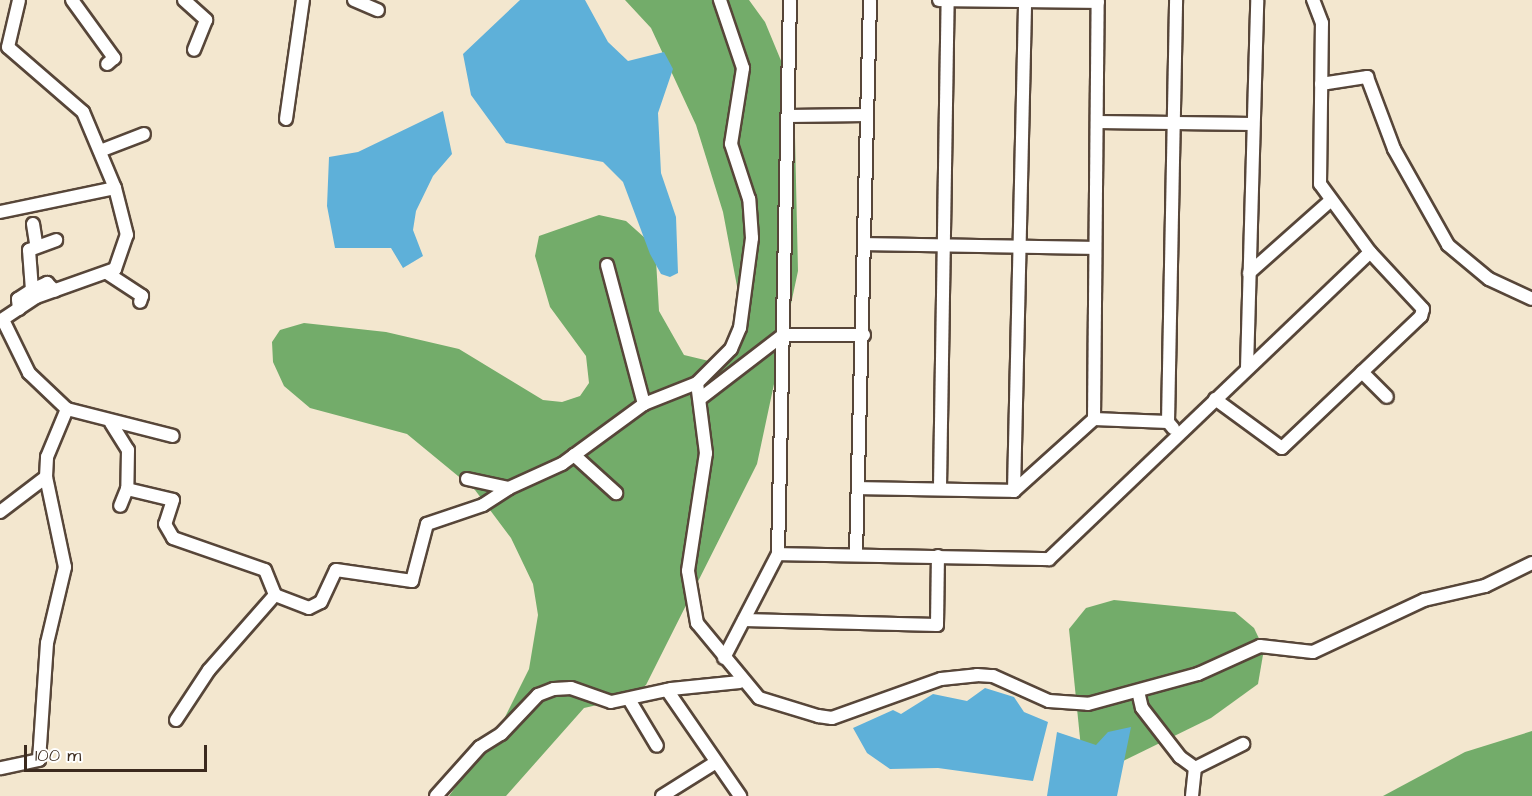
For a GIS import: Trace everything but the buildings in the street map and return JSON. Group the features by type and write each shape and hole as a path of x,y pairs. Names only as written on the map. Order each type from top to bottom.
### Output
{"street":[{"path":"19,0 8,47 83,112 115,188 127,235 124,253 107,273 55,291 1,321 29,373 67,409 111,423 173,436"},
{"path":"72,0 114,58"},
{"path":"184,0 206,20 194,50"},
{"path":"286,119 303,0"},
{"path":"354,0 378,10"},
{"path":"724,658 778,554 790,0"},
{"path":"856,554 864,335 870,0"},
{"path":"939,0 1098,1 1093,248 1094,419"},
{"path":"940,487 948,0"},
{"path":"1176,0 1168,422 1178,433"},
{"path":"1247,368 1257,0"},
{"path":"1215,399 1282,448 1362,372 1423,309 1370,252 1330,201 1320,184 1322,22 1313,0"},
{"path":"1014,491 1025,1"},
{"path":"275,595 316,608 336,570 412,581 427,524 483,505 509,488 574,454 644,404 697,383 731,349 740,328 752,237 749,200 731,144 743,68 725,2"},
{"path":"1321,84 1368,77 1394,149 1448,245 1489,279 1532,299"},
{"path":"788,116 867,115"},
{"path":"1097,122 1253,124"},
{"path":"100,151 144,134"},
{"path":"0,212 115,188"},
{"path":"1249,273 1330,201"},
{"path":"33,224 36,244"},
{"path":"32,290 29,250 36,244 56,240"},
{"path":"866,244 1093,248"},
{"path":"778,554 1049,559 1178,433 1370,252"},
{"path":"607,265 644,404"},
{"path":"107,273 142,296 140,302"},
{"path":"19,309 18,299 32,290 47,283 55,291"},
{"path":"700,398 783,335 864,335"},
{"path":"1362,372 1387,397"},
{"path":"697,383 706,453 688,571 697,623 740,682 759,698 832,718 941,679 977,675 993,676 1049,701 1088,704 1198,674 1260,646 1313,652 1424,600 1485,586 1532,564"},
{"path":"0,768 39,760 47,643 65,567 46,477 47,457 67,409"},
{"path":"860,488 940,487 1014,491 1094,419 1168,422"},
{"path":"111,423 128,450 127,489 120,506"},
{"path":"574,454 616,493"},
{"path":"0,512 46,477"},
{"path":"467,479 509,488"},
{"path":"127,489 173,500 166,532 266,570 275,595"},
{"path":"744,620 937,624 938,556"},
{"path":"176,720 209,670 275,595"},
{"path":"436,796 458,768 538,695 570,688 611,702 630,701 667,690 740,682"},
{"path":"667,690 713,764 740,796"},
{"path":"1138,691 1147,714 1180,758 1195,768"},
{"path":"630,701 657,746"},
{"path":"1195,768 1243,744"},
{"path":"662,796 713,764"},
{"path":"1192,796 1195,768"}],"green space":[{"path":"625,0 749,0 765,22 794,92 798,271 757,464 646,685 628,698 584,708 506,796 449,796 501,725 529,669 538,615 533,584 511,538 475,490 407,434 310,408 284,386 273,362 272,342 280,330 304,323 386,332 459,349 543,400 562,402 580,396 589,383 586,356 550,307 535,256 539,236 599,215 626,221 645,238 656,260 659,311 684,355 709,361 734,347 743,318 723,212 696,125 651,28"},
{"path":"1114,600 1235,612 1254,628 1264,649 1258,684 1211,718 1119,763 1082,758 1069,629 1086,608"},
{"path":"1532,731 1532,796 1383,796 1465,752"}],"water":[{"path":"520,0 585,0 608,42 628,61 664,52 673,69 658,113 661,173 676,217 678,273 670,277 661,274 650,254 623,182 603,162 506,143 471,95 463,54"},
{"path":"443,111 452,154 433,176 416,211 413,230 423,256 403,268 391,248 335,248 327,206 329,157 358,152"},
{"path":"985,688 1014,697 1024,712 1048,722 1033,781 938,768 890,769 867,753 853,728 893,710 901,714 933,694 967,701"},
{"path":"1131,727 1117,796 1047,796 1057,732 1096,745 1108,732"}]}
